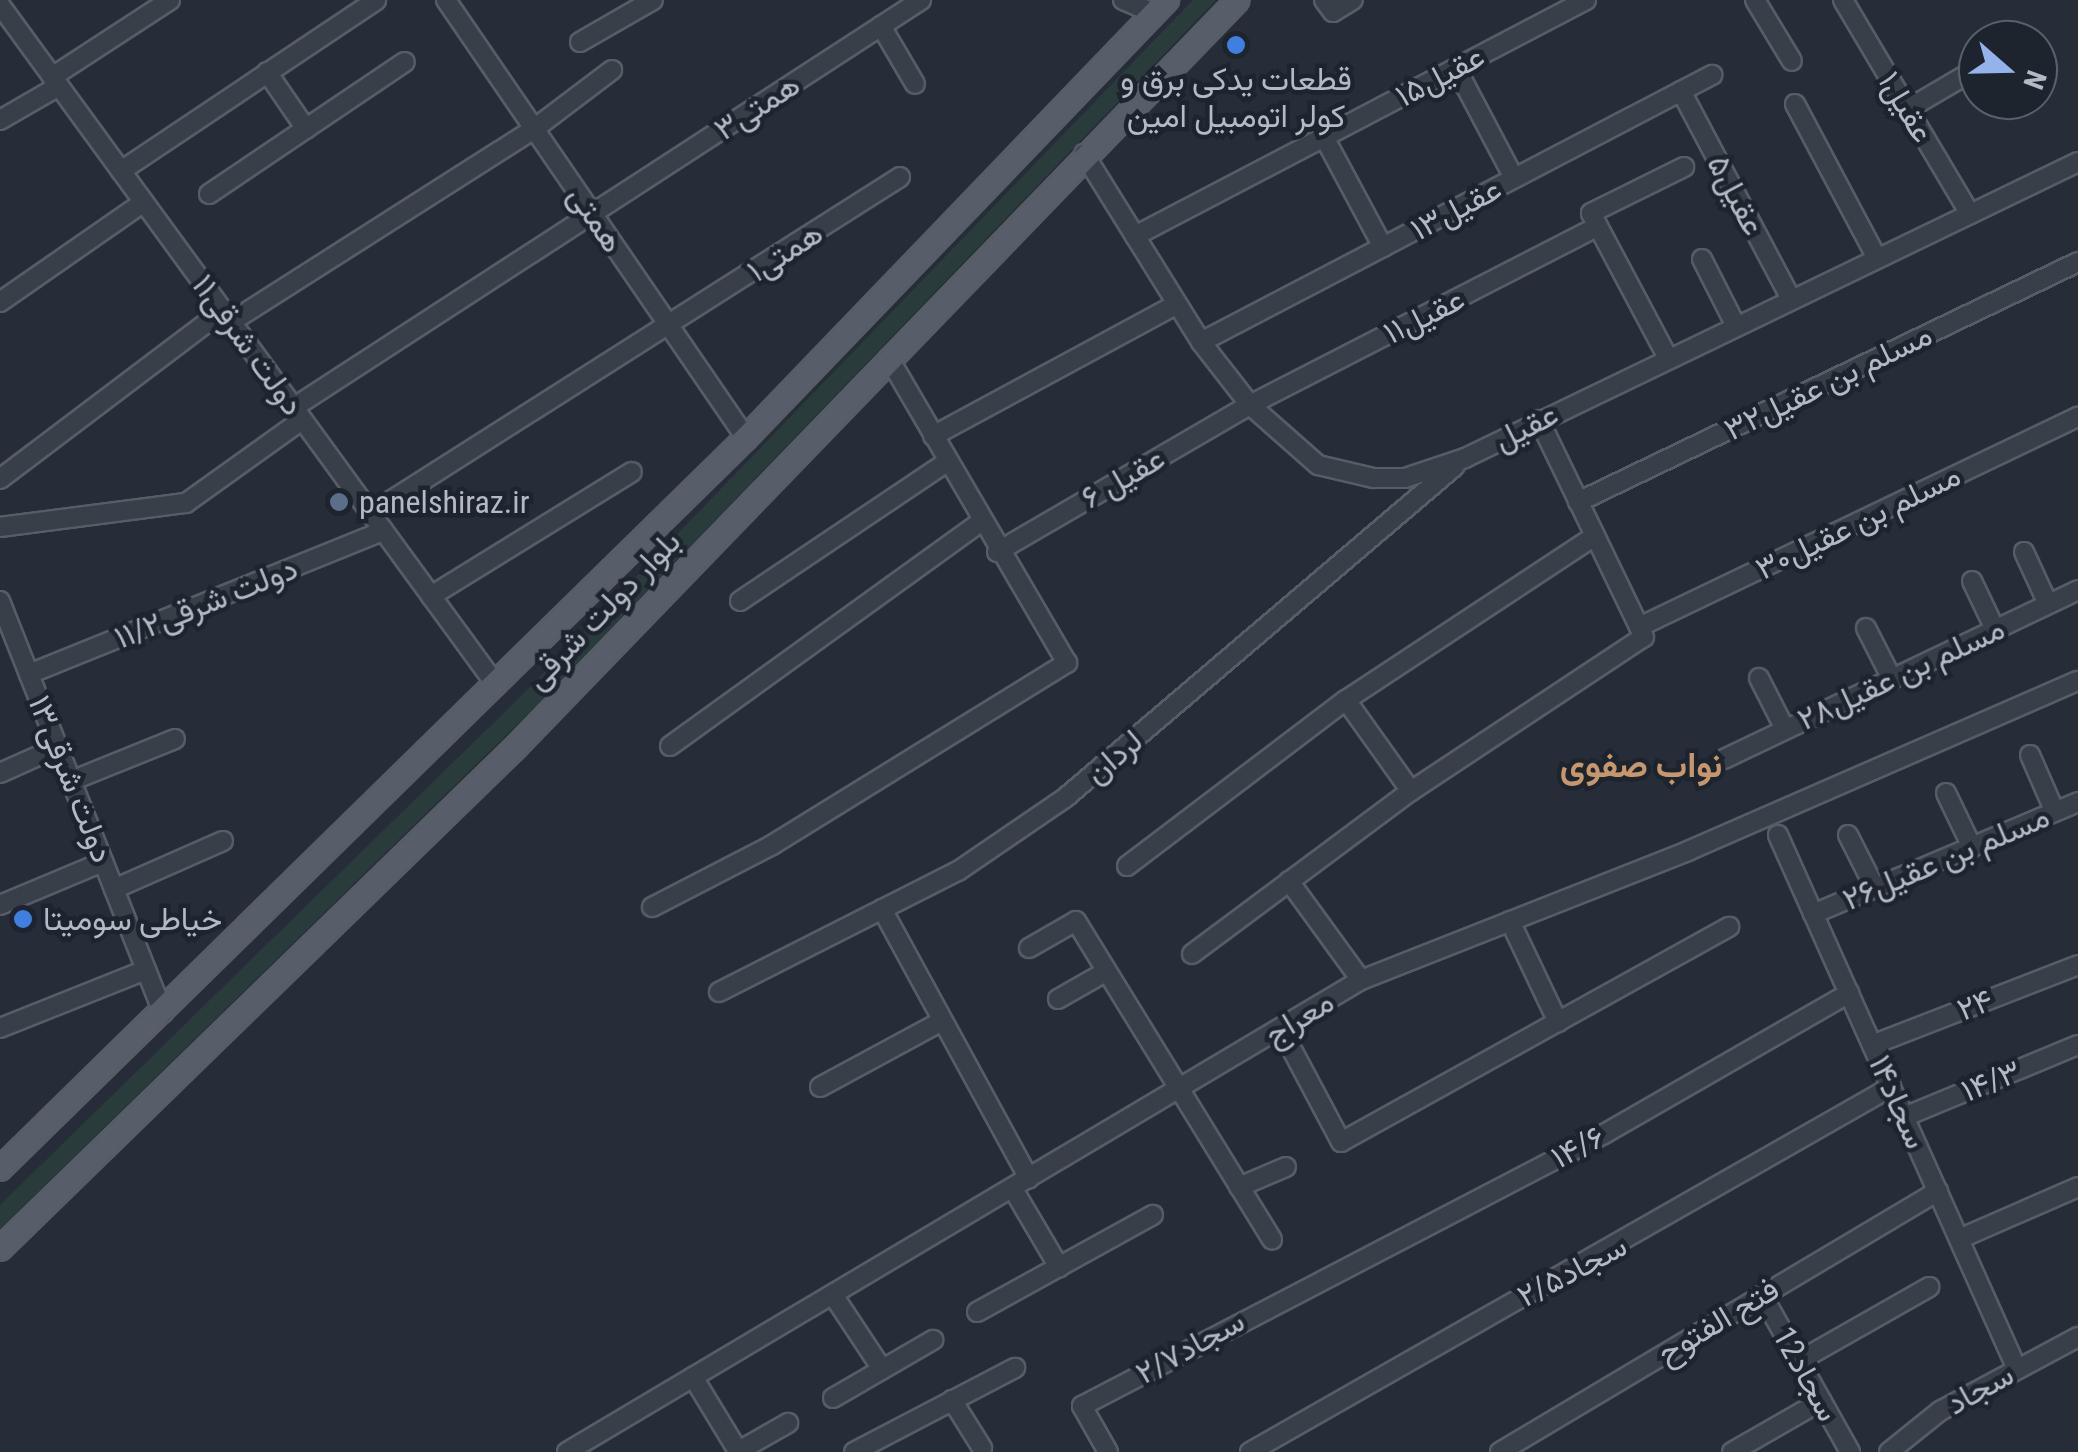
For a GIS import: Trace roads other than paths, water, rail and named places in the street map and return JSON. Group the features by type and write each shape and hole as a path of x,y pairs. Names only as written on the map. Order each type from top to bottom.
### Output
{"main road":[{"name":"بلوار دولت شرقی","path":"0,1249 518,746 1084,154 1238,0"},
{"name":"بلوار دولت شرقی","path":"0,1169 746,438 1160,7"}],"street":[{"path":"0,120 170,0"},
{"path":"121,171 376,0"},
{"name":"همتی","path":"446,0 746,438"},
{"path":"580,42 653,0"},
{"name":"۳همتی","path":"0,527 186,503 298,414 443,311 921,0"},
{"path":"1123,0 1160,7"},
{"path":"1324,0 1333,12 1354,0"},
{"name":"عقیل۱۵","path":"1135,236 1586,0"},
{"path":"1756,0 1792,60"},
{"name":"عقیل۱","path":"1842,0 1970,214"},
{"name":"۱۱دولت شرقی","path":"0,5 496,685"},
{"path":"881,26 915,84"},
{"path":"209,194 405,62"},
{"path":"1456,68 1514,178"},
{"path":"0,479 227,316 382,226 534,129 612,70"},
{"path":"267,72 306,128"},
{"name":"عقیل۱۳","path":"1201,342 1712,76"},
{"path":"1908,109 1958,80"},
{"name":"عقیل۵","path":"1681,91 1791,300"},
{"path":"1795,104 1877,258"},
{"path":"1324,137 1383,246"},
{"name":"عقیل","path":"1084,154 1201,342 1250,405 1292,446 1345,476 1405,478 1465,458 2078,162"},
{"name":"عقیل۱۱","path":"1250,405 1595,219 1684,166"},
{"name":"۱همتی","path":"370,514 900,177"},
{"path":"0,302 144,202"},
{"path":"1595,219 1668,358"},
{"path":"1702,259 1736,326"},
{"name":"مسلم بن عقیل۳۲","path":"1578,502 2078,262"},
{"path":"932,436 1177,304"},
{"path":"652,908 772,845 1068,662 997,552 889,358"},
{"name":"عقیل ۶","path":"997,552 1250,405"},
{"name":"مسلم بن عقیل۳۰","path":"1639,627 2078,417"},
{"path":"1192,954 1411,791 1644,636 1539,420"},
{"name":"لردان","path":"719,992 958,871 1065,798 1465,458"},
{"path":"740,601 947,462"},
{"path":"431,596 632,472"},
{"path":"670,746 981,522"},
{"name":"۱۱/۲دولت شرقی","path":"29,674 383,532"},
{"path":"1126,866 1346,700 1595,536"},
{"path":"2024,552 2048,604"},
{"path":"1972,581 1995,630"},
{"name":"مسلم بن عقیل۲۸","path":"1724,758 2078,590"},
{"name":"۱۳دولت شرقی","path":"0,601 7,642 29,674 163,1013"},
{"path":"1866,628 1892,679"},
{"path":"1759,678 1785,730"},
{"name":"معراج","path":"568,1452 1361,980 2078,681"},
{"path":"1346,700 1411,791"},
{"path":"71,781 175,740"},
{"path":"0,773 58,747"},
{"path":"2030,755 2054,812"},
{"path":"1946,793 1972,847"},
{"name":"مسلم بن عقیل۲۶","path":"1813,914 2078,802"},
{"name":"۱۴سجاد","path":"1778,835 2017,1369"},
{"path":"1848,835 1875,888"},
{"path":"114,889 223,842"},
{"path":"0,905 103,862"},
{"path":"1290,882 1361,980"},
{"path":"882,909 942,1021 1059,1266"},
{"path":"1029,948 1076,921 1272,1240"},
{"path":"1510,921 1558,1022"},
{"path":"1280,1029 1341,1142 1728,927"},
{"name":"۲۴","path":"1872,1045 2078,966"},
{"path":"0,1028 146,970"},
{"path":"1058,999 1108,971"},
{"name":"۱۴/۶","path":"1300,1289 1604,1134 1849,993"},
{"path":"820,1086 942,1021"},
{"name":"۱۴/۳","path":"1904,1117 2078,1045"},
{"name":"۲/۵سجاد","path":"1250,1452 1891,1087"},
{"path":"1240,1187 1286,1166"},
{"path":"1959,1239 2078,1187"},
{"name":"فتح الفتوح","path":"1500,1452 1938,1192"},
{"path":"976,1312 1153,1215"},
{"path":"1799,1361 1929,1287"},
{"name":"سجاد۲/۷","path":"1108,1452 1082,1406 1300,1289"},
{"path":"833,1294 882,1369"},
{"name":"12سجاد","path":"1762,1295 1850,1452"},
{"name":"سجاد","path":"1890,1452 1940,1411 2078,1338"},
{"path":"833,1398 934,1340"},
{"path":"854,1452 1015,1368"},
{"path":"693,1378 737,1452 788,1423"},
{"path":"952,1400 982,1448"},
{"path":"1732,1452 1821,1401"}],"place":[{"name":"قطعات یدکی برق و کولر اتومبیل امین","path":"1236,45"},
{"name":"panelshiraz.ir","path":"339,502"},
{"name":"خیاطی سومیتا","path":"23,919"}],"district":[{"name":"نواب صفوی","path":"1641,766"}]}
